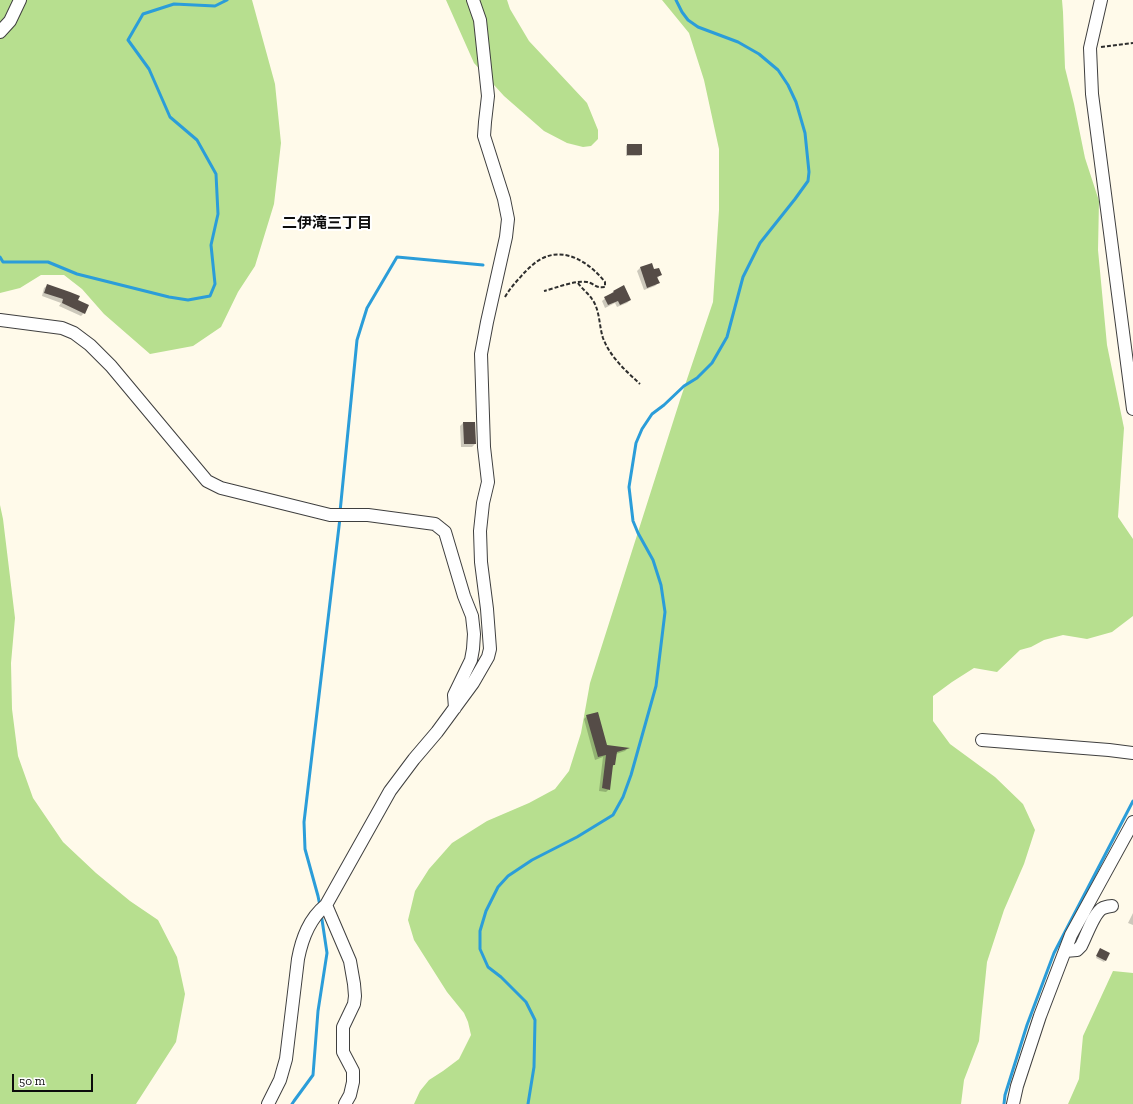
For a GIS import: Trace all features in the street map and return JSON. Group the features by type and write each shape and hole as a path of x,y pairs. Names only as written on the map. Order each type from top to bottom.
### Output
{"street":[{"path":"0,32 10,21 20,0"},
{"path":"268,1104 280,1080 286,1059 298,959 301,943 307,929 321,909 390,791 437,732 473,683 488,657 490,649 481,562 480,530 483,503 488,482 484,447 481,354 506,237 508,219 504,199 484,136 484,122 488,96 480,20 473,0"},
{"path":"1101,0 1090,48 1092,94 1133,409"},
{"path":"0,320 62,328 74,333 90,345 111,366 207,481 221,488 330,515 368,515 435,524 445,532 464,596 472,616 474,634 471,660 454,695 454,708"},
{"path":"982,740 1133,753"},
{"path":"1013,1104 1017,1086 1040,1016 1071,935 1133,822"},
{"path":"1065,951 1077,950 1081,946 1094,917 1104,908 1112,906"},
{"path":"321,909 350,961 354,984 354,1004 343,1027 343,1052 353,1071 353,1082 350,1095 345,1104"}],"path":[{"path":"1090,48 1133,43"},
{"path":"502,302 510,288 526,271 540,259 554,254 563,254 577,258 601,276 606,282 605,287 598,288 589,282 544,291"},
{"path":"578,283 581,288 593,299 603,338 612,356 640,384"}],"green space":[{"path":"0,0 252,0 275,84 281,143 274,204 255,266 238,292 221,327 193,346 150,354 104,314 82,289 64,275 41,275 20,288 0,293"},
{"path":"446,0 507,0 510,9 529,41 587,103 598,130 598,139 591,146 583,147 567,143 544,131 504,96 474,63"},
{"path":"662,0 1062,0 1065,68 1085,158 1099,201 1098,250 1107,345 1124,428 1118,517 1133,539 1133,616 1112,632 1087,639 1063,635 1044,640 1031,647 1020,650 997,672 974,668 933,696 933,721 950,744 995,777 1023,804 1035,830 1024,864 1004,910 987,962 979,1041 964,1080 961,1104 414,1104 420,1091 429,1080 459,1059 471,1035 464,1013 447,992 414,940 408,920 415,891 429,869 452,843 487,821 529,803 555,789 569,771 581,733 590,683 680,400 713,302 719,210 719,149 704,80 689,33"},
{"path":"0,505 15,618 11,663 12,709 18,756 33,798 63,842 96,873 130,901 158,920 177,957 185,994 176,1042 136,1104 0,1104"},
{"path":"1113,971 1133,973 1133,1104 1068,1104 1079,1079 1083,1036"}],"building":[{"path":"627,144 642,144 642,155 627,155"},
{"path":"652,263 654,269 659,268 662,275 657,277 660,283 647,288 640,267"},
{"path":"47,284 80,296 78,300 89,305 85,314 62,303 63,299 44,293"},
{"path":"624,285 631,300 620,305 618,301 608,305 604,297"},
{"path":"463,422 475,422 476,444 464,444"},
{"path":"598,712 607,745 630,748 617,752 615,765 613,765 610,790 602,788 606,755 598,757 586,715"},
{"path":"1100,948 1110,953 1106,961 1096,956"}],"waterway":[{"path":"0,257 3,262 48,262 77,274 169,297 188,300 210,296 215,284 211,245 218,214 216,174 197,140 170,117 149,69 128,40 143,14 174,4 215,6 227,0"},
{"path":"528,1104 534,1067 535,1020 526,1002 501,977 488,967 480,949 480,931 486,911 498,887 508,876 532,860 577,837 613,815 623,797 631,775 656,686 665,612 661,585 653,560 633,521 629,487 636,443 642,429 652,414 684,386 697,378 712,363 727,337 743,277 760,243 808,181 809,172 805,133 796,102 788,85 778,70 759,54 738,42 698,27 688,20 676,0"},
{"path":"340,512 357,340 367,308 397,257 483,265"},
{"path":"320,906 305,849 304,822 340,518"},
{"path":"1004,1104 1005,1095 1027,1025 1054,953 1133,801"},
{"path":"292,1104 313,1075 318,1011 327,953 321,913"}],"district":[{"name":"二伊滝三丁目","path":"327,224"}]}
